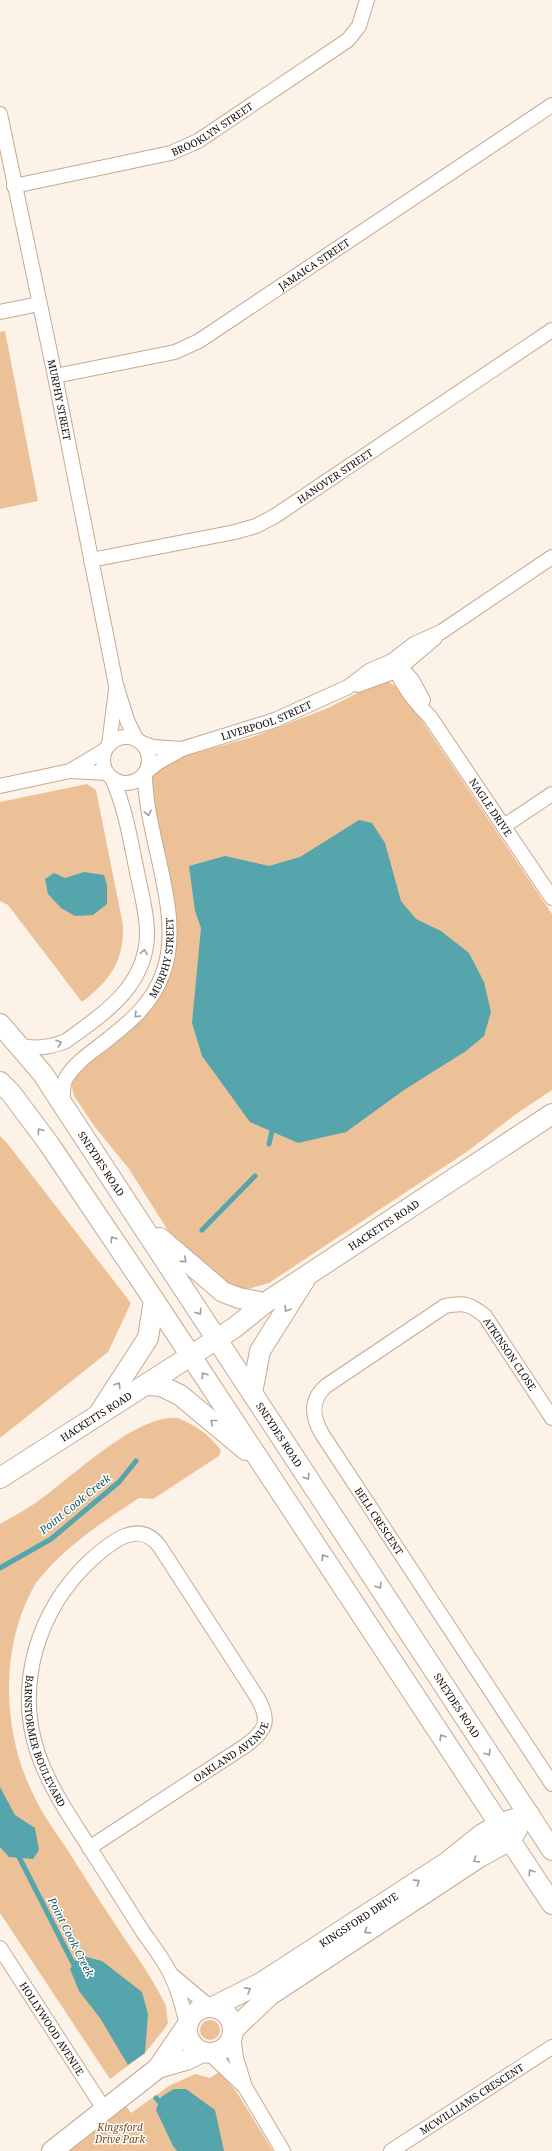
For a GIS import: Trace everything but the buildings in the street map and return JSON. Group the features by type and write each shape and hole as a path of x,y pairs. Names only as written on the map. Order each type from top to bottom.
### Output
{"main road":[{"name":"SNEYDES ROAD","path":"0,1024 20,1046 63,1105 552,1850"},
{"path":"0,1082 11,1093 49,1144 154,1300 552,1904"},
{"name":"HACKETTS ROAD","path":"0,1478 218,1339 243,1322 265,1303 552,1114"},
{"path":"135,1215 179,1256 223,1292 239,1298 265,1303"},
{"path":"252,1394 260,1351 307,1276"},
{"path":"97,1417 148,1338 154,1300"},
{"path":"147,1385 161,1386 180,1395 264,1466"},
{"path":"504,1832 529,1814"},
{"name":"KINGSFORD DRIVE","path":"212,2007 226,2002 262,1982 446,1863 481,1835 504,1832"},
{"name":"KINGSFORD DRIVE","path":"233,2033 258,2005 288,1982 478,1858 504,1832"},
{"path":"52,2151 158,2068 195,2012 212,2007 222,2010 229,2017 233,2033 224,2048 158,2068"},
{"path":"187,2026 187,2036 191,2044 206,2053"}],"street":[{"name":"BROOKLYN STREET","path":"14,186 171,153 198,141 348,40 359,26 367,0"},
{"name":"JAMAICA STREET","path":"55,376 175,352 200,341 552,105"},
{"name":"MURPHY STREET","path":"0,114 2,140 14,186 55,376 116,685 127,720 139,741"},
{"path":"0,312 39,304"},
{"name":"HANOVER STREET","path":"91,560 235,532 256,526 275,516 552,330"},
{"name":"LIVERPOOL STREET","path":"145,773 157,763 182,749 275,720 324,700 348,687 369,671 397,667 414,644 441,632 552,557"},
{"name":"NAGLE DRIVE","path":"397,667 414,700 430,716 552,898"},
{"name":"MURPHY STREET","path":"107,747 116,685"},
{"path":"0,786 70,771 109,775 123,783 129,783 135,781 145,773 148,766 148,754 139,741 124,737 113,741 107,747 70,771"},
{"name":"LIVERPOOL STREET","path":"139,741 153,747 182,749"},
{"path":"107,747 103,764 109,775"},
{"name":"MURPHY STREET","path":"63,1105 63,1086 74,1067 139,1013 158,985 166,965 171,938 169,916 146,807 145,773"},
{"name":"MURPHY STREET","path":"20,1046 30,1048 50,1046 66,1041 118,1001 133,983 142,963 147,939 146,914 123,803 109,775"},
{"path":"504,826 552,794"},
{"name":"ATKINSON CLOSE","path":"457,1303 472,1306 485,1316 552,1418"},
{"name":"BELL CRESCENT","path":"457,1303 445,1306 326,1386 315,1401 314,1414 320,1431 552,1784"},
{"name":"BARNSTORMER BOULEVARD","path":"150,1536 134,1533 119,1539 99,1553 77,1574 51,1611 39,1640 31,1674 29,1707 38,1755 51,1786 89,1848 171,1974 182,2003 187,2026"},
{"name":"OAKLAND AVENUE","path":"89,1848 245,1746 259,1735 264,1726 265,1713 257,1696 160,1547 150,1536"},
{"name":"HOLLYWOOD AVENUE","path":"0,1948 104,2109"},
{"name":"BARNSTORMER BOULEVARD","path":"171,1974 212,2007"},
{"path":"233,2033 236,2058 245,2087 283,2151"},
{"name":"MCWILLIAMS CRESCENT","path":"391,2151 552,2047"},
{"path":"206,2053 245,2087"}],"green space":[{"path":"5,331 38,501 0,509 0,332"},
{"path":"388,681 402,691 552,914 552,1090 516,1114 468,1151 269,1283 248,1289 232,1289 174,1240 129,1169 95,1127 74,1096 71,1083 74,1076 170,970 150,795 152,775 170,760 253,737 328,708 377,683"},
{"path":"87,784 96,790 123,925 123,938 118,960 108,978 82,1002 8,905 0,901 0,802"},
{"path":"0,1136 131,1303 108,1352 0,1438"},
{"path":"178,1418 191,1424 207,1435 221,1450 219,1456 153,1499 139,1498 97,1526 58,1558 36,1583 24,1607 16,1633 11,1659 9,1687 10,1715 22,1769 33,1794 40,1808 148,1973 166,2006 168,2023 165,2028 145,2053 110,2079 0,1913 0,1524 37,1502 85,1464 124,1436 143,1426 162,1419"},
{"path":"210,2020 217,2023 220,2030 217,2037 210,2040 203,2037 200,2030 203,2023"},
{"name":"Kingsford Drive Park","path":"219,2072 236,2091 273,2151 65,2151 125,2104 131,2113 169,2086 195,2074 210,2078"}],"water":[{"path":"359,820 372,823 385,843 401,901 416,919 441,931 469,953 484,982 491,1012 484,1036 466,1051 404,1090 346,1132 298,1143 250,1122 202,1056 192,1023 201,928 195,911 189,866 225,856 269,866 300,857"},
{"path":"84,872 104,875 107,885 107,904 93,915 75,916 61,908 48,894 45,879 54,873 65,878"},
{"path":"0,1787 15,1815 35,1828 39,1850 33,1859 9,1857 0,1847"},
{"path":"79,1955 102,1961 142,1992 148,2014 145,2053 128,2065 100,2018 79,1991 70,1969"},
{"path":"174,2089 186,2089 215,2110 224,2151 177,2151 173,2146 156,2110 161,2097"}],"waterway":[{"name":"Point Cook Creek","path":"269,1144 272,1131"},
{"name":"Point Cook Creek","path":"202,1230 255,1176"},
{"name":"Point Cook Creek","path":"0,1568 51,1539 119,1482 136,1461"},
{"name":"Point Cook Creek","path":"16,1851 76,1969"},
{"name":"Point Cook Creek","path":"156,2098 163,2106"}]}
